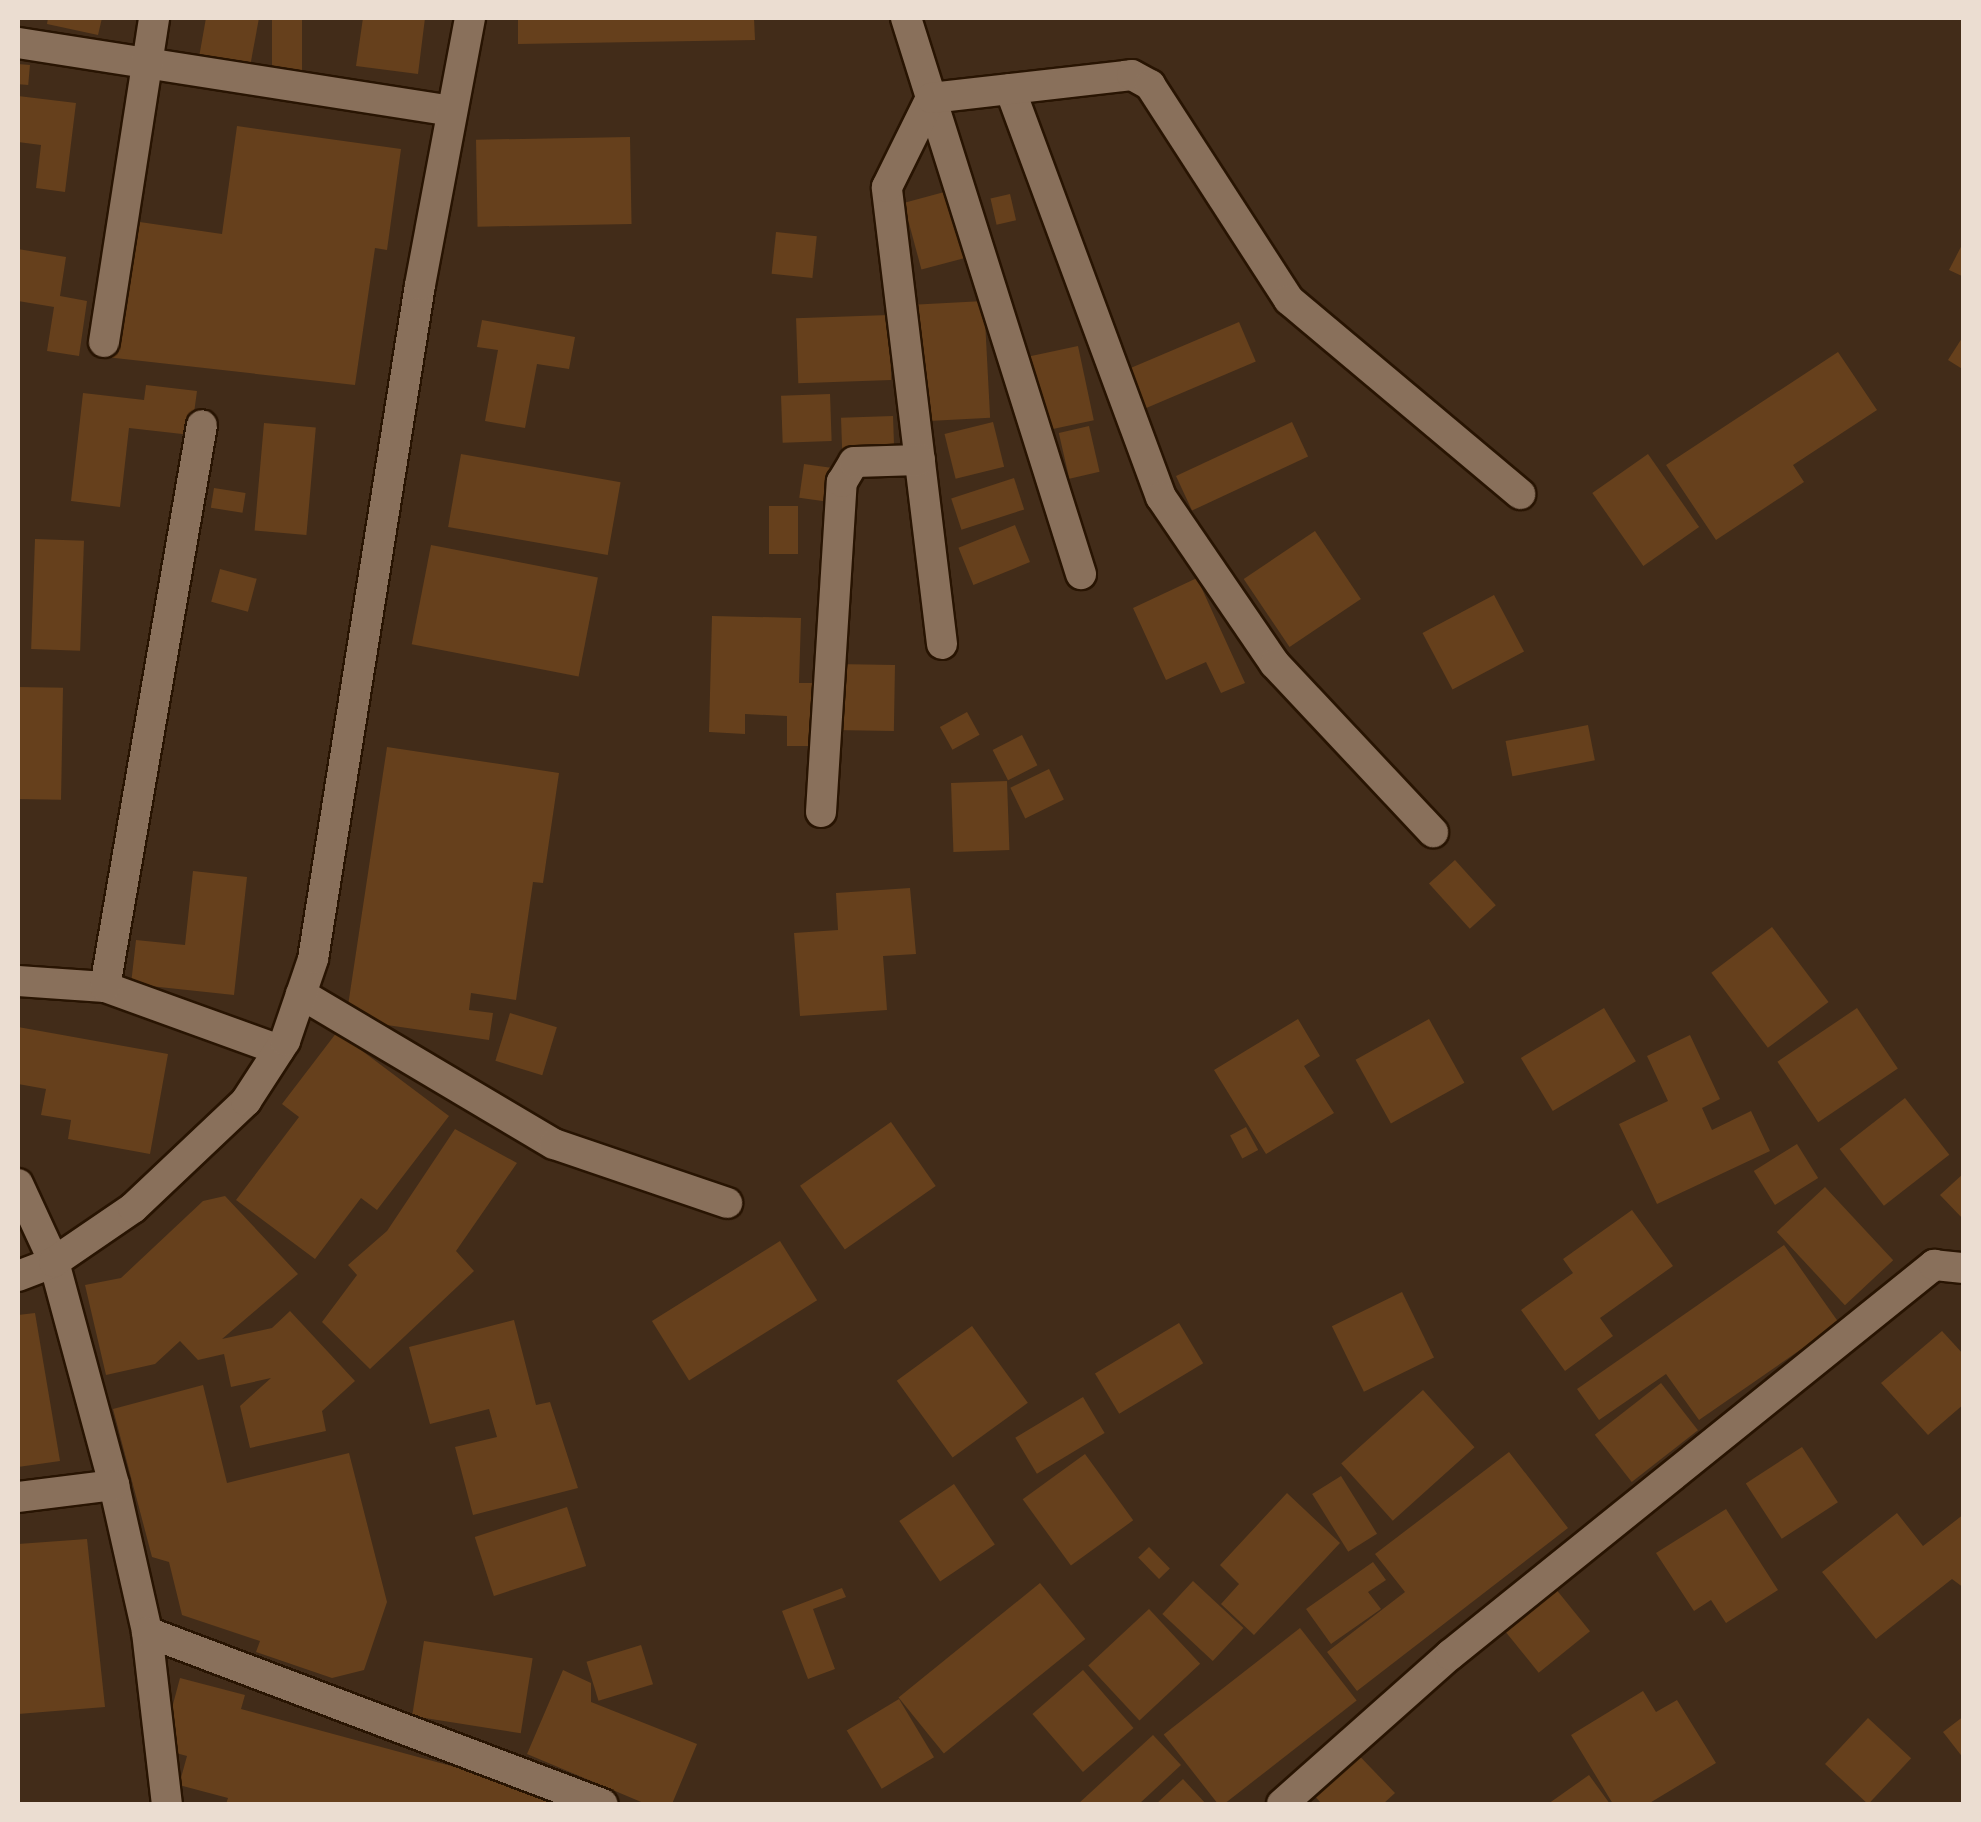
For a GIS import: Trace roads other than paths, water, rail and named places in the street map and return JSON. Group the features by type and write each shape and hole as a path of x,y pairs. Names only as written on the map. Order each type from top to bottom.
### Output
{"street":[{"path":"104,342 154,18"},
{"path":"18,1276 54,1262 133,1208 246,1101 279,1050 301,994 313,958 470,18"},
{"path":"906,18 1080,574"},
{"path":"18,43 452,111"},
{"path":"932,98 1132,74 1150,85 1289,300 1520,494"},
{"path":"1010,88 1161,497 1275,664 1433,832"},
{"path":"932,98 887,186 942,644"},
{"path":"105,986 202,424"},
{"path":"822,812 842,482 854,462 920,460"},
{"path":"18,981 105,986 279,1050"},
{"path":"301,994 554,1144 727,1203"},
{"path":"18,1184 54,1262 114,1485 147,1632 167,1804"},
{"path":"1282,1804 1450,1655 1934,1265 1964,1268"},
{"path":"18,1498 114,1485"},
{"path":"147,1632 603,1804"}]}
